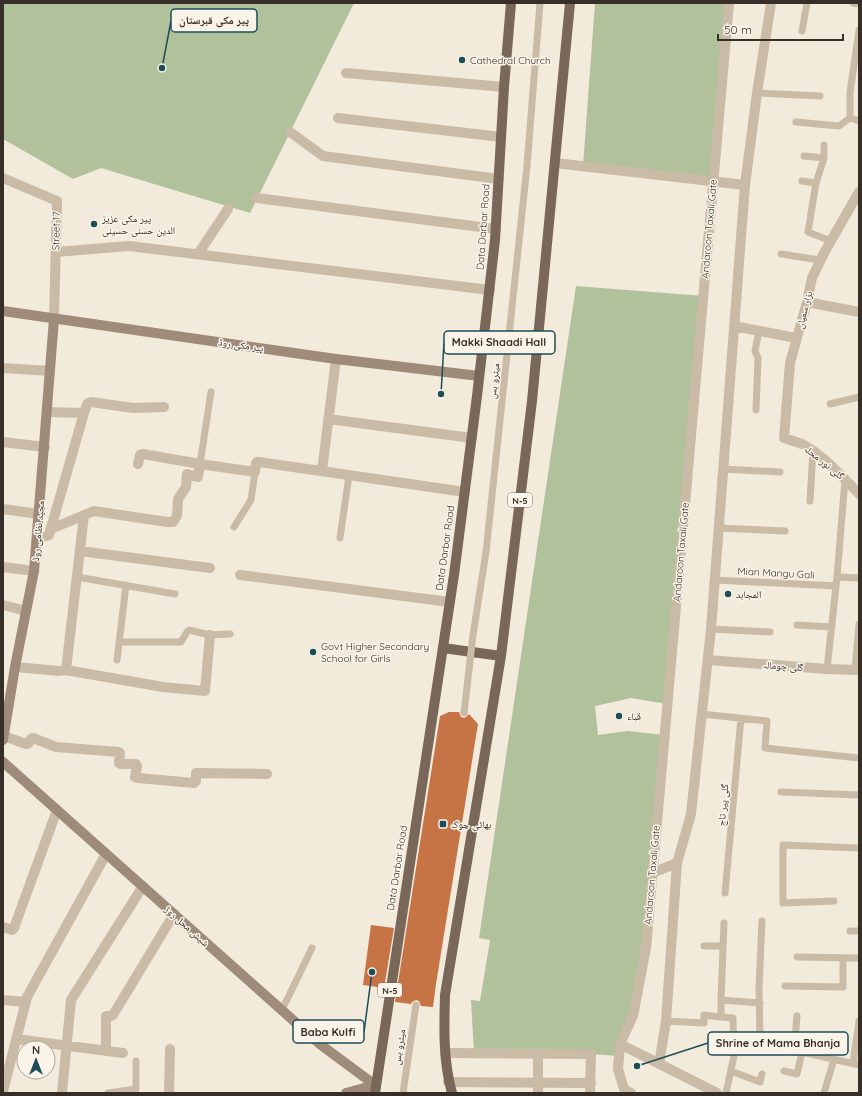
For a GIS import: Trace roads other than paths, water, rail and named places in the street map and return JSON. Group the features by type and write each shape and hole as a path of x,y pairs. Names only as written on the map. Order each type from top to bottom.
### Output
{"main road":[{"name":"Data Darbar Road","path":"375,1089 450,602 472,438 496,229 504,87 511,3"},
{"name":"N-5","path":"452,1093 448,1082 444,1040 445,995 501,656 532,401 570,3"},
{"path":"443,648 501,656"},
{"path":"375,1089 382,1093"}],"street":[{"name":"Andaroon Taxali Gate","path":"631,1093 624,1089 618,1069 620,1044 633,1016 646,948 729,3"},
{"path":"659,1064 666,1021 677,863 691,814 708,660 746,184 757,93 771,3"},
{"path":"346,73 504,87"},
{"path":"338,118 501,137"},
{"path":"290,132 323,156 499,179"},
{"path":"555,162 746,184"},
{"name":"Street 17","path":"3,178 57,202 54,319"},
{"name":"بزار سمیاں","path":"784,438 790,363 812,278 820,260 859,192"},
{"path":"258,198 496,229"},
{"path":"198,254 228,209"},
{"path":"56,252 129,246 490,290"},
{"path":"807,302 859,312"},
{"name":"پیر مکی روڈ","path":"3,311 336,359 479,376"},
{"name":"مجید نظامی روڈ","path":"3,738 34,571 54,319"},
{"path":"734,326 796,338"},
{"path":"322,471 336,359"},
{"path":"3,368 50,371"},
{"path":"37,539 49,535 87,404 92,402 133,408 164,407"},
{"path":"47,412 84,413"},
{"path":"328,419 472,438"},
{"name":"گلی نور محلہ","path":"784,438 813,450 859,494"},
{"path":"3,442 45,447"},
{"path":"138,464 140,455 143,454 255,472 257,462 465,492"},
{"path":"50,529 94,511 173,522 176,516 178,499 186,487 187,474 198,477 200,464"},
{"path":"3,509 39,514"},
{"path":"66,670 84,515"},
{"path":"80,551 210,568"},
{"path":"3,567 34,571"},
{"path":"240,575 450,602"},
{"path":"3,606 26,611"},
{"path":"15,667 59,671 66,670 163,688 205,691 210,635"},
{"name":"گلی چومالہ","path":"708,660 857,670"},
{"path":"3,738 26,744 28,744 33,738 56,747 119,752 120,764 136,764 135,777 138,778 194,783 196,781 196,773 267,774"},
{"name":"شیش محل روڑ","path":"3,762 321,1045 375,1089"},
{"path":"3,927 12,930 14,928 57,810"},
{"path":"3,1091 27,997 106,854"},
{"path":"652,873 677,863"},
{"path":"62,1092 71,1000 143,886"},
{"path":"106,1051 106,1016 113,1015 174,914"},
{"path":"3,1000 26,1002"},
{"path":"16,1039 123,1053"},
{"path":"620,1044 717,1093"},
{"path":"169,1093 170,1049"},
{"path":"445,1053 591,1054 590,1088 538,1088 448,1082"},
{"path":"538,1054 538,1088"},
{"path":"346,1093 375,1089"}],"lane":[{"name":"میٹرو بس","path":"464,712 486,552 527,166 540,3"},
{"path":"802,31 807,3"},
{"path":"853,3 859,4"},
{"path":"850,118 850,93 859,30"},
{"path":"757,93 820,96"},
{"path":"850,118 859,121"},
{"path":"796,122 839,126 850,118"},
{"path":"824,145 824,158 816,183 808,232 831,241"},
{"path":"804,156 824,158"},
{"path":"802,181 816,183"},
{"path":"781,254 820,260"},
{"path":"756,410 758,358 756,351 759,331"},
{"path":"200,464 211,392"},
{"path":"830,404 859,398"},
{"path":"810,500 813,450"},
{"path":"723,469 780,472"},
{"path":"234,527 251,500 255,472"},
{"path":"340,538 349,475"},
{"path":"827,669 837,577 845,479"},
{"path":"718,528 785,531"},
{"path":"77,577 175,594"},
{"path":"837,577 859,578"},
{"name":"Mian Mangu Gali","path":"714,580 836,586"},
{"path":"117,660 126,585"},
{"path":"797,625 832,627"},
{"path":"857,670 859,626"},
{"path":"711,629 770,632"},
{"path":"119,642 181,642 189,630 210,635 230,634"},
{"path":"702,714 767,721 765,748 859,758"},
{"name":"گلی پیر تاج","path":"724,893 741,718"},
{"path":"781,792 859,795"},
{"path":"834,901 783,903 783,846 859,848"},
{"path":"762,921 760,1040 794,1050 856,1064 859,1021"},
{"path":"721,1017 724,923"},
{"path":"850,931 859,931"},
{"path":"704,946 723,946"},
{"path":"282,1010 312,948"},
{"path":"797,956 859,958"},
{"path":"785,986 843,987 843,958"},
{"path":"721,1000 760,1003"},
{"name":"میٹرو بس","path":"403,1093 416,1005"},
{"path":"666,1021 704,1023 704,1015 733,1018 734,1056 726,1093"},
{"path":"794,1050 797,1016"},
{"path":"784,1071 797,1074 802,1052"},
{"path":"824,1093 834,1059"},
{"path":"108,1093 136,1089 136,1061"},
{"path":"731,1071 760,1082 762,1074"}],"place":[{"name":"Cathedral Church","path":"462,60"},
{"name":"پیر مکی قبرستان","path":"162,68"},
{"name":"پیر مکی عزیز الدین حسنی حسینی","path":"94,224"},
{"name":"Makki Shaadi Hall","path":"441,394"},
{"name":"المجاہد","path":"728,594"},
{"name":"Govt Higher Secondary School for Girls","path":"313,652"},
{"name":"قباء","path":"619,716"},
{"name":"بھاٹی چوک","path":"443,824"},
{"name":"Baba Kulfi","path":"372,972"},
{"name":"Shrine of Mama Bhanja","path":"637,1066"}]}
